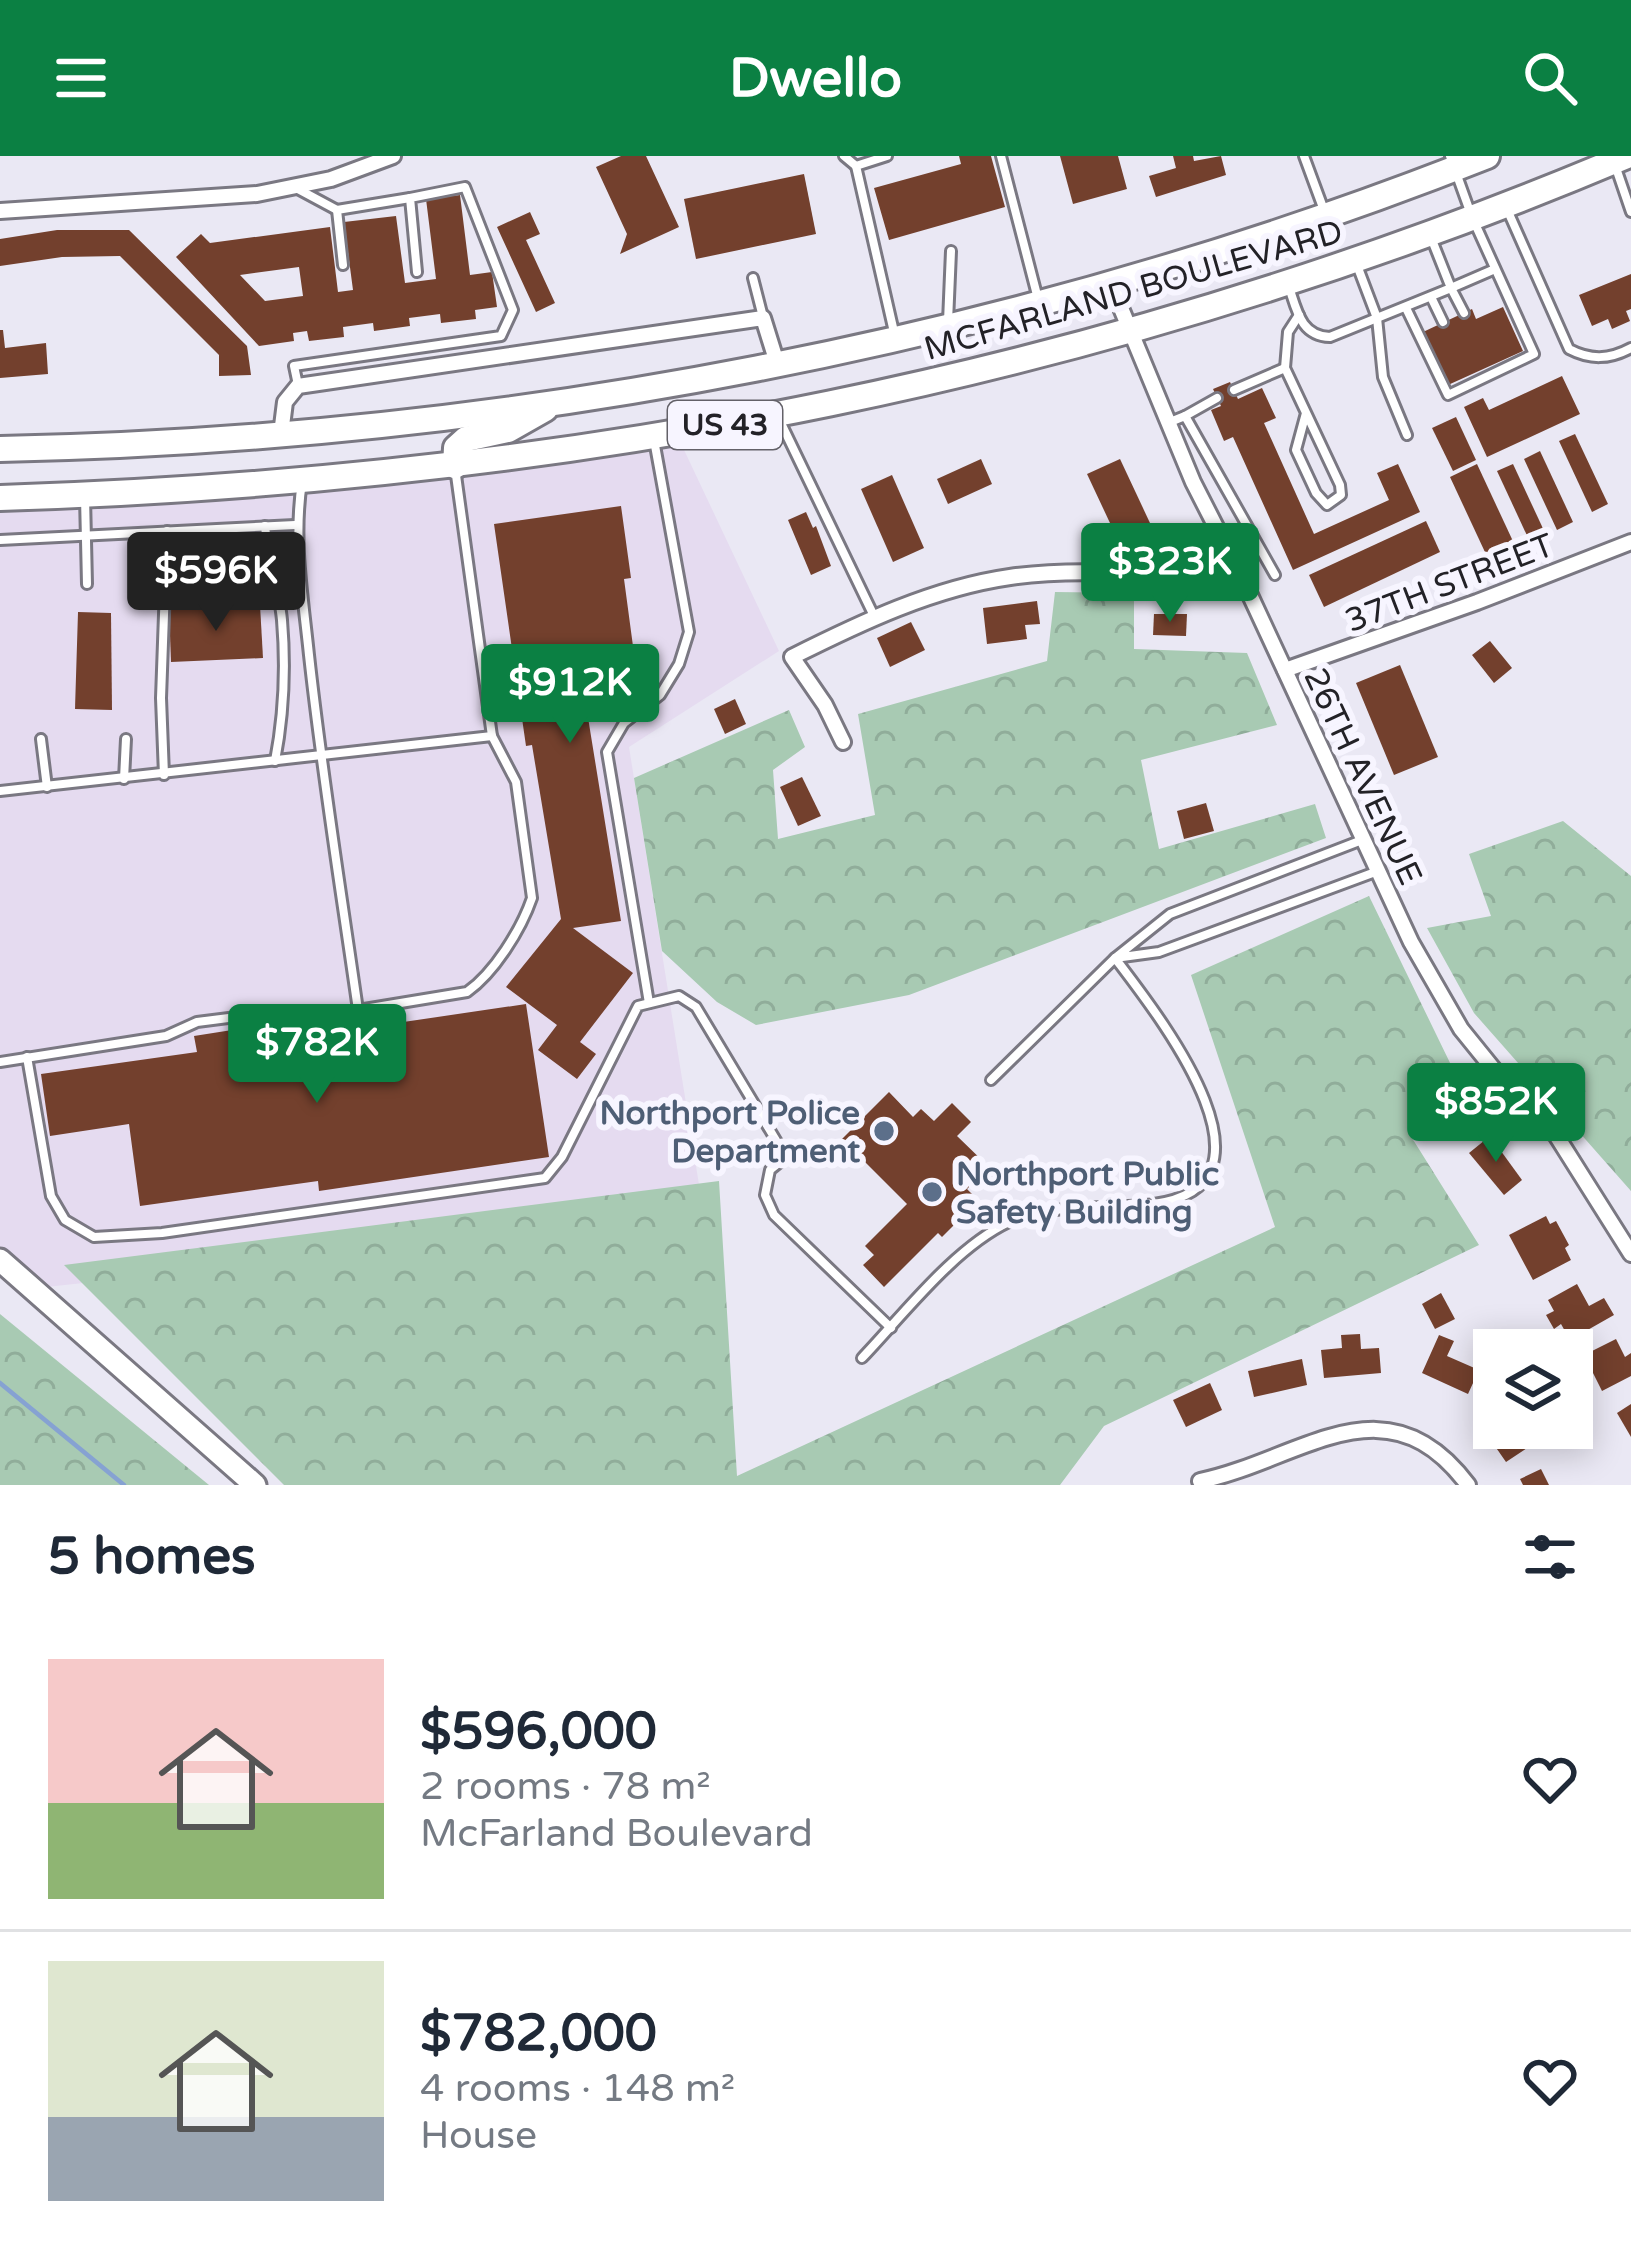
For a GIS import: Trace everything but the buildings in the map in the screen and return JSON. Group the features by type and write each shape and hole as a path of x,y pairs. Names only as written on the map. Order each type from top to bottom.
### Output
{"highway":[{"name":"MCFARLAND BOULEVARD","path":"0,449 281,434 556,402 777,363 1111,284 1326,214 1453,162 1487,156"},
{"name":"MCFARLAND BOULEVARD","path":"0,498 302,482 455,466 654,438 913,388 1130,331 1287,282 1472,218 1621,159"},
{"path":"455,466 456,448 466,439 508,430 556,402"}],"street":[{"path":"0,211 257,194 338,177 392,156"},
{"name":"26TH AVENUE","path":"1111,284 1193,482 1411,942 1461,1029 1498,1077 1556,1135 1631,1254"},
{"path":"281,434 285,402 298,386 763,318 777,363"},
{"name":"37TH STREET","path":"1285,670 1631,542"},
{"path":"843,742 825,705 792,657 874,618 969,586 1048,573 1243,580"},
{"path":"0,1260 255,1485"},
{"path":"1200,1481 1326,1437 1366,1429 1426,1442 1442,1453 1468,1485"}],"lane":[{"path":"844,156 856,166 896,338"},
{"path":"856,166 887,156"},
{"path":"1001,156 1039,303"},
{"path":"1304,156 1326,214"},
{"path":"1621,159 1631,212"},
{"path":"1406,308 1448,395 1472,379 1534,354 1472,218 1453,162"},
{"path":"295,187 337,210 465,187 513,310 502,336 294,366 298,386"},
{"path":"410,198 417,272"},
{"path":"1505,205 1568,349 1588,358 1618,355 1631,348"},
{"path":"337,210 343,265"},
{"path":"1429,233 1464,313"},
{"path":"948,325 951,251"},
{"path":"1355,259 1377,318 1383,377 1407,435"},
{"path":"1287,282 1305,329 1316,337 1330,337 1495,269"},
{"path":"753,278 763,318"},
{"path":"1431,297 1443,322"},
{"path":"1299,315 1288,332 1285,368 1340,485 1338,500 1327,505 1316,493 1296,450 1306,413"},
{"path":"1234,390 1285,368"},
{"path":"1168,423 1217,398"},
{"path":"776,415 874,618"},
{"path":"1185,416 1276,575"},
{"path":"649,1003 607,752 624,723 660,695 679,664 689,632 654,438"},
{"path":"0,1062 166,1036 197,1022 278,1012 299,1018 358,1010 467,992 480,983 526,915 532,898 516,782 492,736 455,466"},
{"path":"302,482 296,525 320,756 358,1010"},
{"path":"85,495 86,584"},
{"path":"0,540 296,525"},
{"path":"265,526 268,564 282,615 285,708 275,761"},
{"path":"164,775 167,531"},
{"path":"0,790 492,736"},
{"path":"41,739 46,787"},
{"path":"124,778 125,739"},
{"path":"991,1081 1115,958 1170,914 1364,840"},
{"path":"1115,958 1159,952 1378,871"},
{"path":"862,1358 975,1242 1012,1221 1160,1203 1209,1178 1217,1151 1211,1120 1175,1037 1115,958"},
{"path":"27,1057 51,1196 65,1220 94,1237 162,1233 545,1178 562,1157 638,1006 679,996 696,1007 786,1157 770,1170 765,1195 774,1215 891,1328"}],"shaded area":[{"path":"677,435 779,651 629,747 704,1216 46,1287 0,1252 0,498"}],"green space":[{"path":"1055,592 1134,593 1134,649 1247,653 1277,725 1141,760 1159,849 1315,804 1326,838 909,995 756,1025 717,1002 662,951 634,778 789,710 805,747 773,770 778,839 875,815 858,714 1047,661"},
{"path":"1563,821 1631,876 1631,1191 1474,1013 1427,928 1491,916 1469,854"},
{"path":"1369,896 1469,1102 1412,1138 1479,1245 1104,1426 1060,1485 284,1485 64,1265 719,1181 737,1476 1275,1227 1191,975"},
{"path":"0,1314 209,1485 0,1485"}],"waterway":[{"path":"0,1383 124,1485"}],"place":[{"name":"Northport Police Department","path":"884,1131"},
{"name":"Northport Public Safety Building","path":"932,1192"}]}
